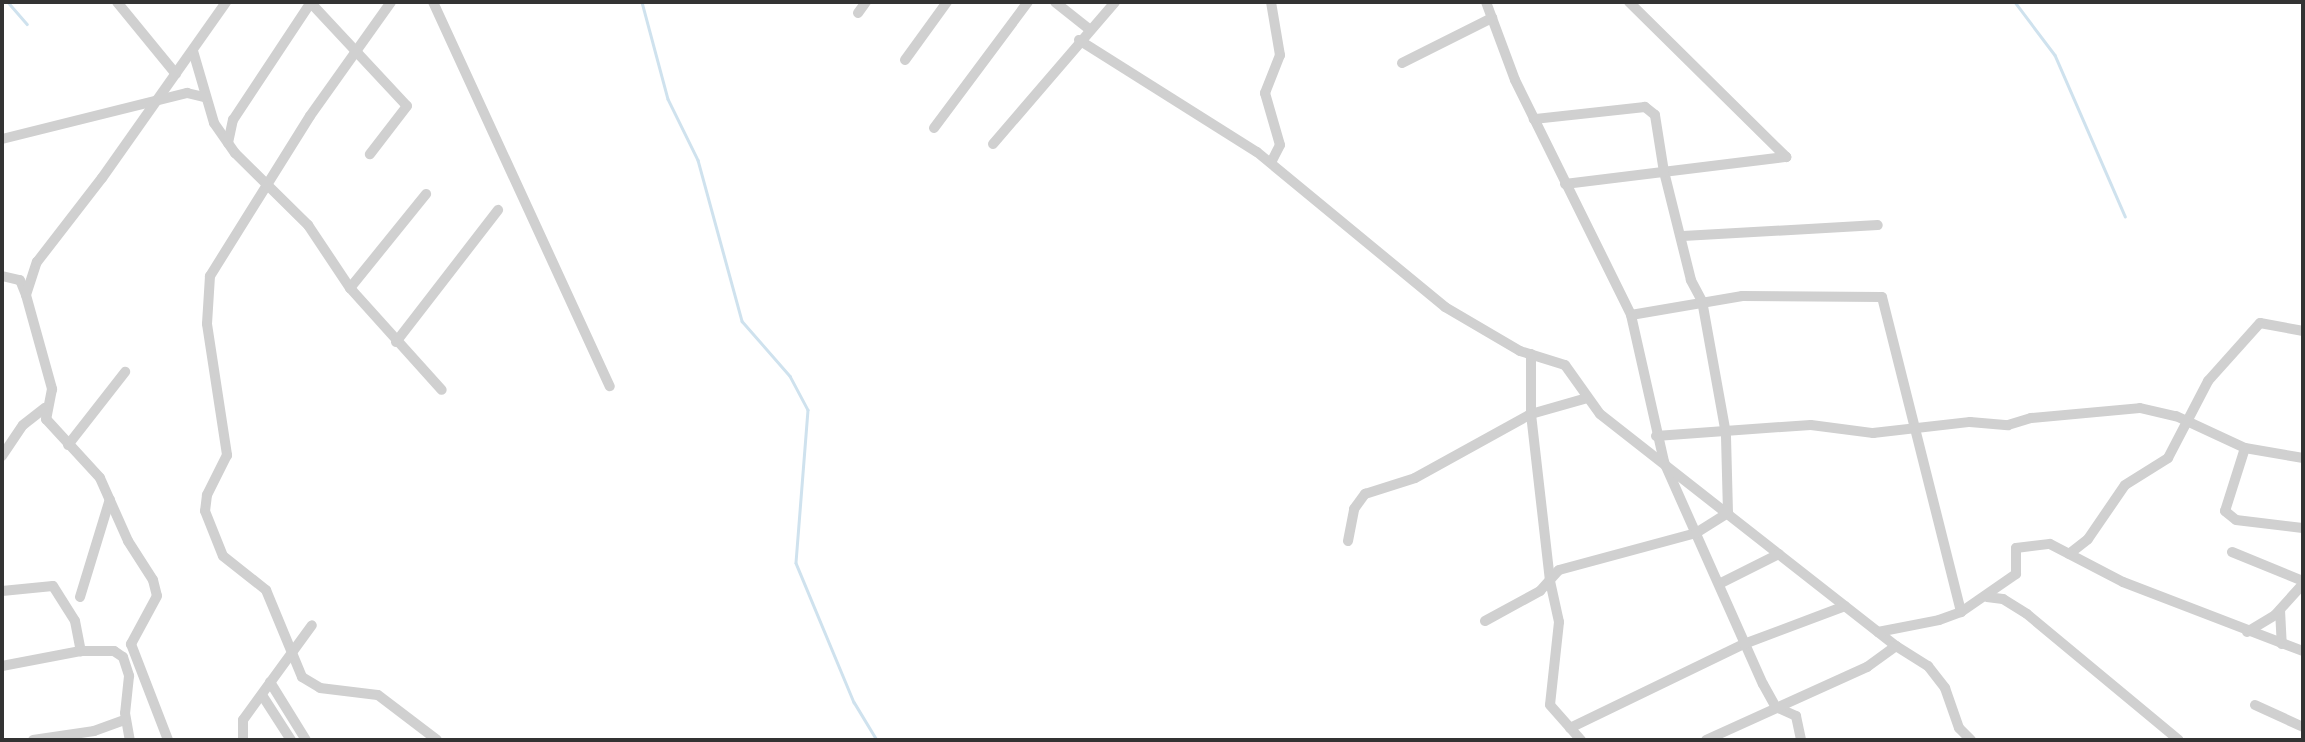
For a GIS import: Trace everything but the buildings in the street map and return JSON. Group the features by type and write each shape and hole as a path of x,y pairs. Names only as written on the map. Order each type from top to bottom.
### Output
{"street":[{"path":"117,2 176,74"},
{"path":"228,143 233,120 310,2 407,106 370,154"},
{"path":"391,2 354,51 268,186 225,247 206,294 210,357 227,455 207,495 205,511 223,556 266,590 302,677 313,685 378,695 438,740"},
{"path":"433,2 610,386"},
{"path":"858,13 866,2"},
{"path":"905,60 947,2"},
{"path":"934,128 1028,2"},
{"path":"1055,2 1089,29"},
{"path":"993,144 1079,40 1115,2"},
{"path":"1271,2 1280,55 1265,93 1280,145 1271,163"},
{"path":"1486,2 1534,119 1631,316 1664,462 1744,644 1776,707 1796,716 1801,740"},
{"path":"1565,184 1786,157 1629,2"},
{"path":"26,295 37,262 193,51 220,4"},
{"path":"1402,63 1492,18"},
{"path":"1079,40 1209,117 1271,163 1445,307 1531,354 1565,365 1600,414 1938,677 1959,728 1971,740"},
{"path":"193,51 214,123 228,143 308,225 350,288 442,390"},
{"path":"2,139 187,93 205,97"},
{"path":"1534,119 1652,108 1664,172 1683,236 1691,280 1702,301 1726,434 1728,513"},
{"path":"350,288 426,194"},
{"path":"396,342 498,210"},
{"path":"1683,236 1878,225"},
{"path":"2,276 20,280 26,295 52,389 45,408 46,419 100,478 155,587 157,596 131,643 168,740"},
{"path":"1631,316 1702,301 1794,294 1882,297 1961,611"},
{"path":"2069,554 2088,539 2125,485 2168,458 2208,381 2260,323 2303,331"},
{"path":"1531,354 1531,414 1550,581 1559,622 1550,705 1581,740"},
{"path":"68,445 125,372"},
{"path":"1348,541 1354,509 1366,494 1415,478 1531,414 1587,398"},
{"path":"2,456 23,425 45,408"},
{"path":"1656,436 1726,434 1811,425 1872,433 1970,422 2008,425 2031,418 2140,408 2176,416 2184,423 2245,448 2303,458"},
{"path":"2245,448 2225,511 2236,520 2303,528"},
{"path":"80,597 110,499"},
{"path":"1485,621 1550,581 1565,567 1696,533 1728,513"},
{"path":"2088,539 2093,565"},
{"path":"1878,632 1961,611 1987,597 2016,574 2016,548 2050,544 2248,632 2303,652"},
{"path":"2232,552 2303,582 2280,610 2248,632"},
{"path":"1719,584 1779,554"},
{"path":"2,591 42,584 58,589 77,625 81,651"},
{"path":"1987,597 2003,600 2027,614 2179,740"},
{"path":"1570,728 1744,644 1845,606"},
{"path":"2280,610 2282,644"},
{"path":"243,740 240,724 312,625"},
{"path":"1706,740 1867,667 1896,646"},
{"path":"2,666 81,651 114,651 123,657 129,676 125,720 131,740"},
{"path":"270,682 306,740"},
{"path":"262,695 291,740"},
{"path":"2255,705 2303,727"},
{"path":"33,740 94,731 125,720"}],"waterway":[{"path":"8,2 27,24"},
{"path":"642,2 668,99 698,160 742,321 790,376 808,410 796,563 854,702 877,740"},
{"path":"2015,2 2055,55 2125,216"}]}
